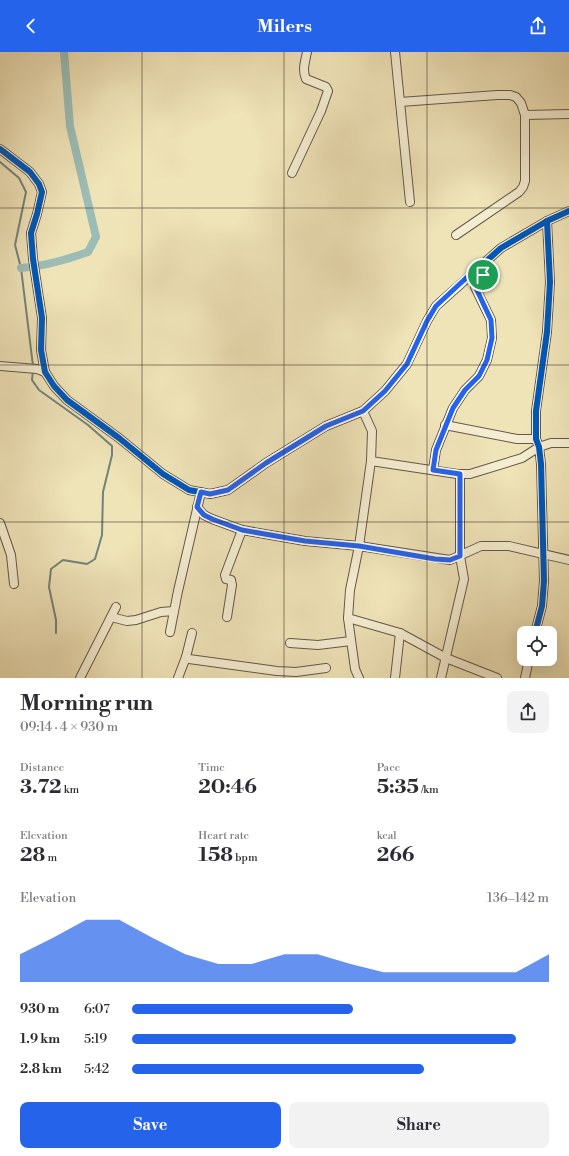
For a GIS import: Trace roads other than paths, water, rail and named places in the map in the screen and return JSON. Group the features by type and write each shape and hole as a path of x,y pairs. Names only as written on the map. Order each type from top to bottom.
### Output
{"street":[{"path":"292,172 321,110 328,91 326,87 306,79 304,68 307,52"},
{"path":"395,52 410,202"},
{"path":"400,102 510,95 516,97 521,103 525,115 525,181 523,187 507,201 456,235"},
{"path":"525,115 569,114"},
{"path":"0,149 30,172 39,184 42,192 31,233 33,259 42,318 41,370 67,400 119,438 163,474 189,490 210,494 228,490 266,463 326,426 363,411 385,391 407,364 427,321 436,306 500,248 569,210"},
{"path":"538,626 542,606 544,553 541,464 536,412 547,332 550,282 547,222"},
{"path":"433,470 436,450 445,425 453,408 465,390 479,376 487,360 492,338 491,320 475,286 476,282 483,275 479,266"},
{"path":"0,366 41,370"},
{"path":"360,678 355,669 348,618 350,590 359,546 371,461 372,430 363,411"},
{"path":"445,425 538,443 569,443"},
{"path":"371,461 460,474 470,474 522,458 538,443"},
{"path":"441,678 464,579 460,556 460,474"},
{"path":"170,632 201,492"},
{"path":"197,507 204,515 242,530 305,541 359,546 442,560 450,560 481,546 509,546 569,560"},
{"path":"0,523 11,555 14,584"},
{"path":"227,617 232,585 231,580 226,579 225,575 242,530"},
{"path":"80,678 116,607"},
{"path":"111,617 127,621 136,620 161,612 174,611"},
{"path":"348,618 400,632 446,658 496,678"},
{"path":"395,678 400,632"},
{"path":"178,678 186,657 192,633"},
{"path":"290,643 318,645 351,641"},
{"path":"186,657 279,674 326,668"},
{"path":"525,678 528,666"}],"waterway":[{"path":"21,268 38,266 72,258 88,252 96,237 70,126 64,52"},
{"path":"0,162 19,178 26,192 15,245 21,268 33,366"},
{"path":"33,370 32,380 39,390 88,425 112,446 112,455 103,492 102,535 95,559 87,564 63,560 51,569 49,587 56,620 56,633"}]}
